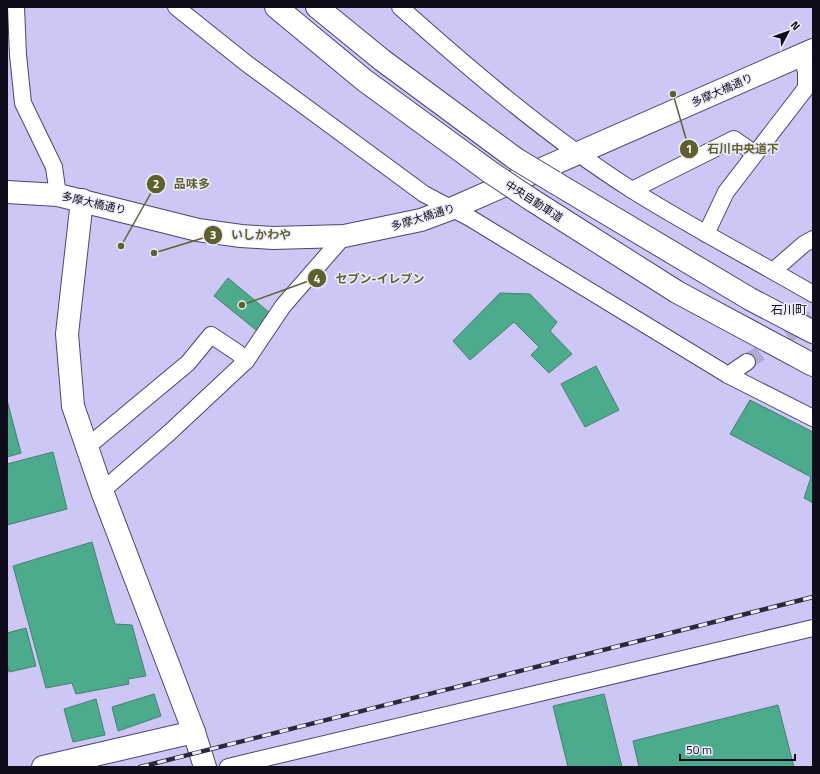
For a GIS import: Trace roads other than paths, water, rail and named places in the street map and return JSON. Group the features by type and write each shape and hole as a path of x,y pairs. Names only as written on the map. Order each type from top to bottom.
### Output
{"main road":[{"name":"中央自動車道","path":"276,7 364,80 490,172 677,292 813,365"},
{"path":"317,7 382,60 516,159 750,299 813,332"},
{"name":"多摩大橋通り","path":"7,192 58,195 198,230 212,232 273,238 344,236 421,220 453,208 808,52"},
{"path":"82,200 67,334 74,406 102,491 194,732 205,767"},
{"path":"43,767 194,732"}],"street":[{"path":"16,7 18,54 23,103 54,167 58,195"},
{"path":"176,7 246,63 424,194 453,208 728,375 813,418"},
{"path":"400,7 467,67 580,153 632,190 706,234 813,294"},
{"path":"706,234 726,192 806,88 808,52"},
{"path":"632,190 734,139 754,154"},
{"path":"102,491 169,433 246,361 283,306 344,236"},
{"path":"773,271 804,244 813,239"},
{"path":"87,447 188,363 211,335 238,353 246,361"},
{"path":"728,375 747,362"},
{"path":"228,767 813,628"}],"tunnel":[{"path":"747,362 813,318"}],"railway":[{"path":"140,767 813,597"}],"place":[{"name":"石川中央道下","path":"673,94"},
{"name":"品味多","path":"121,246"},
{"name":"いしかわや","path":"154,253"},
{"name":"セブン-イレブン","path":"242,305"}],"district":[{"name":"石川町","path":"789,310"}]}
